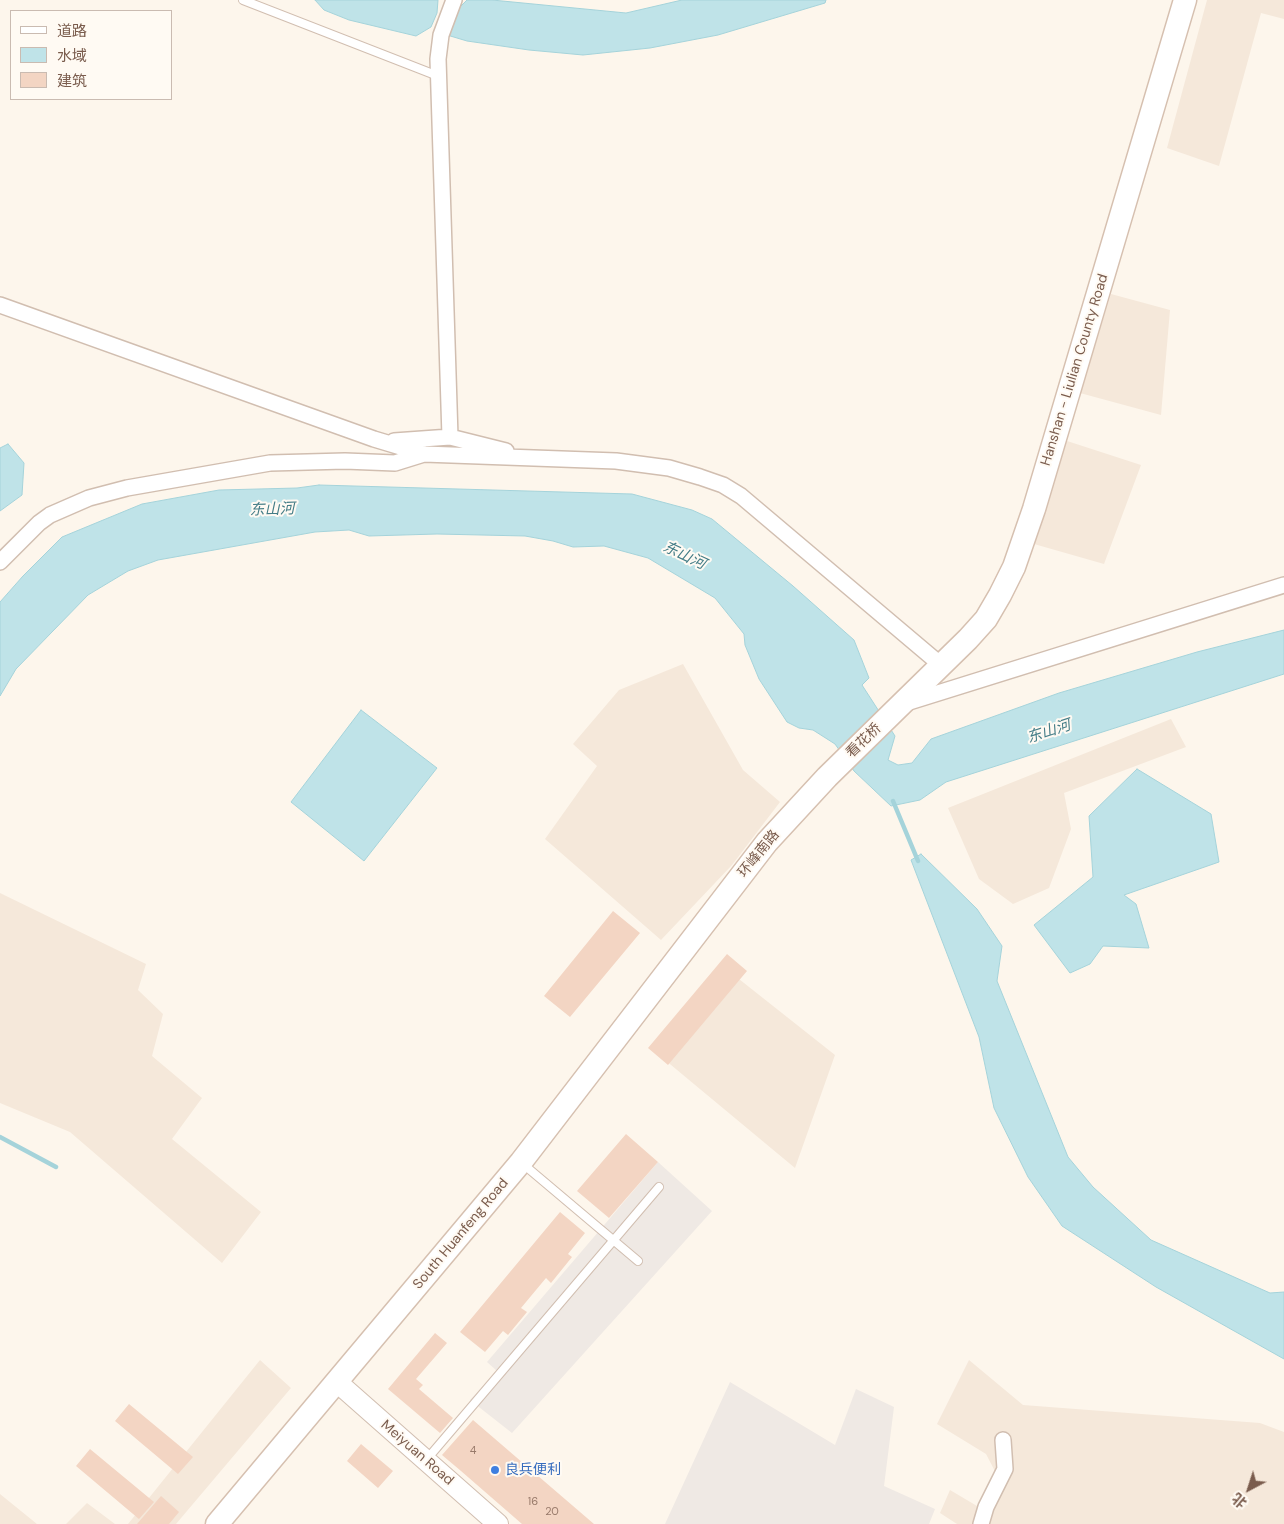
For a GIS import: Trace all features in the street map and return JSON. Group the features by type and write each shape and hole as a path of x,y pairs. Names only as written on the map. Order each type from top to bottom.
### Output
{"main road":[{"name":"Hanshan - Liulian County Road","path":"902,704 968,639 986,618 1014,567 1034,509 1185,0"},
{"name":"看花桥","path":"827,777 902,704"},
{"name":"South Huanfeng Road","path":"217,1524 521,1162 767,842 827,777"}],"street":[{"path":"450,437 438,59 441,35 454,0"},
{"path":"0,305 381,442 424,454 616,460 642,463 700,477 723,485 741,496 940,665"},
{"path":"381,442 450,437 537,458"},
{"path":"0,562 39,523 50,515 89,498 127,488 270,463 345,461 395,463 424,454"},
{"path":"902,704 1284,585"},
{"name":"Meiyuan Road","path":"334,1386 426,1460 498,1524"},
{"name":"Meiyuan Road","path":"334,1386 489,1524"},
{"path":"980,1524 986,1507 1005,1469 1003,1440"}],"lane":[{"path":"243,0 438,76"},
{"path":"521,1162 638,1261"},
{"path":"426,1460 659,1187"}],"shaded area":[{"path":"1207,0 1284,0 1284,19 1261,13 1219,166 1167,148"},
{"path":"1111,294 1170,310 1161,415 1080,393"},
{"path":"1064,440 1141,465 1104,564 1034,544"},
{"path":"683,664 743,770 780,802 732,865 661,940 545,839 597,766 573,744 619,690"},
{"path":"1171,719 1186,747 1064,793 1071,829 1049,888 1013,904 979,879 948,808"},
{"path":"0,893 146,964 138,990 163,1014 152,1056 202,1098 172,1139 261,1212 222,1263 70,1132 0,1103"},
{"path":"720,964 835,1055 795,1168 653,1050"},
{"path":"658,1162 712,1211 512,1433 470,1400 497,1371 487,1362"},
{"path":"260,1360 291,1388 176,1524 128,1524"},
{"path":"969,1360 1023,1405 1260,1423 1284,1432 1284,1524 957,1524 940,1513 950,1490 977,1506 998,1477 986,1454 937,1424"},
{"path":"730,1382 835,1445 856,1389 894,1407 884,1486 935,1509 929,1524 665,1524"},
{"path":"0,1494 37,1524 0,1524"},
{"path":"87,1503 115,1524 66,1524"}],"water":[{"path":"315,0 438,0 437,13 431,27 416,36 349,20 324,10"},
{"path":"467,0 492,0 626,13 682,0 826,0 825,3 718,35 650,48 583,55 529,50 467,41 447,35 451,16"},
{"path":"8,444 24,463 22,495 0,511 0,448"},
{"name":"东山河","path":"319,485 632,494 692,510 712,519 793,586 854,640 869,678 862,685 895,736 888,760 898,765 912,763 931,739 1059,693 1197,652 1284,630 1284,674 946,782 920,800 891,806 854,771 835,744 813,730 799,728 787,722 759,679 745,645 744,634 715,598 648,558 604,546 573,547 525,536 437,534 369,536 349,530 315,532 158,560 128,571 88,595 16,669 0,696 0,602 62,537 142,504 219,490 297,488"},
{"path":"361,710 437,768 364,861 291,802"},
{"path":"1137,769 1211,814 1219,862 1124,895 1136,904 1149,948 1103,946 1090,964 1070,973 1034,925 1093,877 1089,816"},
{"path":"921,854 977,909 1002,946 997,981 1068,1157 1093,1187 1151,1240 1270,1293 1284,1292 1284,1359 1156,1287 1062,1226 1028,1177 994,1108 979,1037 911,860"}],"building":[{"path":"613,911 640,933 570,1017 544,996"},
{"path":"727,954 747,971 668,1065 648,1048"},
{"path":"626,1134 658,1162 609,1218 577,1191"},
{"path":"560,1212 585,1233 568,1254 572,1257 551,1283 546,1278 521,1308 527,1312 508,1335 503,1331 485,1352 460,1332"},
{"path":"435,1333 447,1343 416,1379 423,1385 419,1389 453,1418 440,1433 388,1389"},
{"path":"129,1404 193,1457 178,1474 115,1421"},
{"path":"473,1420 594,1524 522,1524 442,1455"},
{"path":"361,1444 393,1471 378,1488 347,1461"},
{"path":"90,1449 154,1502 139,1519 76,1466"},
{"path":"161,1496 179,1512 169,1524 137,1524"}],"waterway":[{"path":"893,801 918,861"},
{"path":"0,1137 56,1167"}],"place":[{"name":"良兵便利","path":"495,1470"}]}
